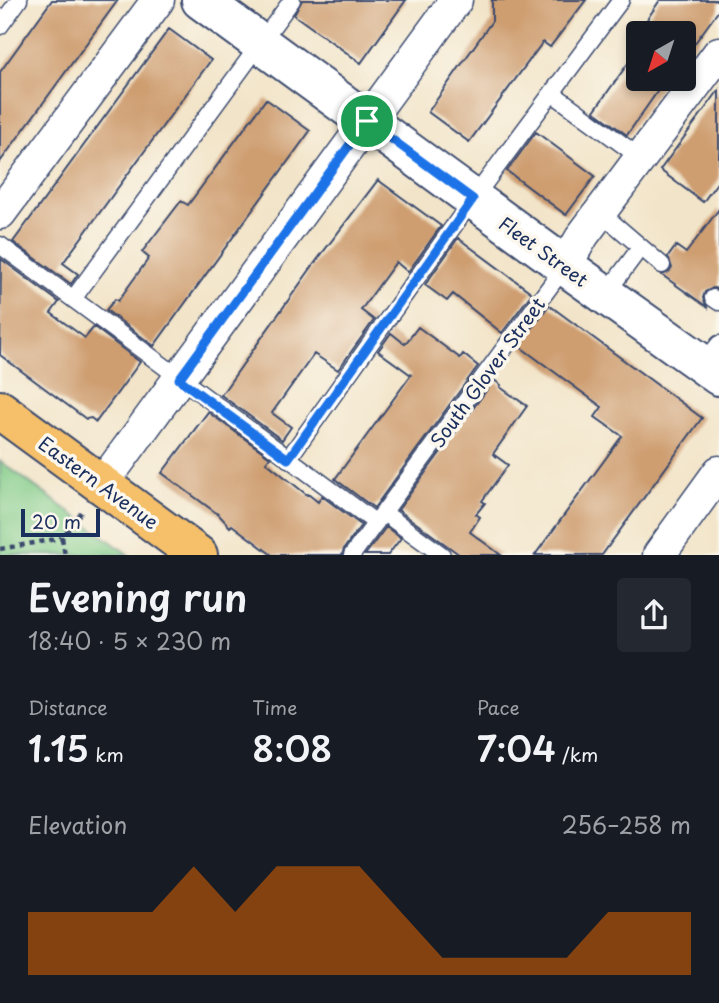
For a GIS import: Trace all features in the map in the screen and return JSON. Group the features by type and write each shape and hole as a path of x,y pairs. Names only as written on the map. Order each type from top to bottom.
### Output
{"main road":[{"name":"Eastern Avenue","path":"0,410 92,498 198,555"}],"street":[{"path":"0,213 158,0"},
{"name":"Fleet Street","path":"201,0 605,295 714,361"},
{"path":"92,498 456,0"},
{"name":"South Glover Street","path":"565,266 583,235 719,53"},
{"path":"659,555 719,472"}],"lane":[{"path":"0,26 19,0"},
{"path":"73,299 292,0"},
{"path":"288,459 473,199 621,0"},
{"path":"552,93 641,158"},
{"path":"600,212 662,265"},
{"path":"0,245 288,459 442,555"},
{"path":"605,295 640,248"},
{"name":"South Glover Street","path":"352,555 565,266"}],"path":[{"path":"0,549 62,538 92,498"},
{"path":"62,538 65,555"}],"green space":[{"path":"0,461 129,555 0,555"}],"building":[{"path":"52,0 118,0 0,162 0,72"},
{"path":"302,0 406,0 361,63 294,15"},
{"path":"492,0 586,0 550,47 543,42 469,142 428,112 492,21"},
{"path":"660,0 719,0 719,10 696,42 696,21 646,21"},
{"path":"169,29 211,60 63,263 78,274 71,284 13,242"},
{"path":"626,66 626,91 658,91 627,135 594,111"},
{"path":"719,90 719,180 703,202 660,170"},
{"path":"266,99 310,131 154,346 106,310 115,299 118,301 149,258 142,252 181,201 188,205"},
{"path":"536,132 595,176 566,215 507,171"},
{"path":"378,180 441,226 408,272 396,262 361,310 374,320 338,370 314,354 272,413 291,427 282,440 221,395 314,264"},
{"path":"719,209 719,289 713,288 705,292 703,298 707,307 662,275 672,268 668,257 676,246 686,253"},
{"path":"458,238 532,293 502,333 453,294 447,301 425,285"},
{"path":"1,259 59,302 51,313 85,338 94,327 140,362 96,422 91,418 86,419 0,355"},
{"path":"549,305 702,418 602,555 535,555 622,436 595,417 602,407 519,346"},
{"path":"418,327 460,358 463,354 478,366 374,508 335,479 411,375 378,351 391,333 405,344"},
{"path":"494,380 527,406 493,454 508,465 482,501 485,503 476,514 480,517 470,532 501,555 460,555 398,510"},
{"path":"208,412 270,457 266,462 307,495 318,502 322,496 361,525 342,555 272,555 232,525 230,527 219,515 162,473"},
{"path":"386,527 401,538 388,555 365,555"}],"route":[{"path":"367,121 473,199 288,459 179,379 367,121"}]}
